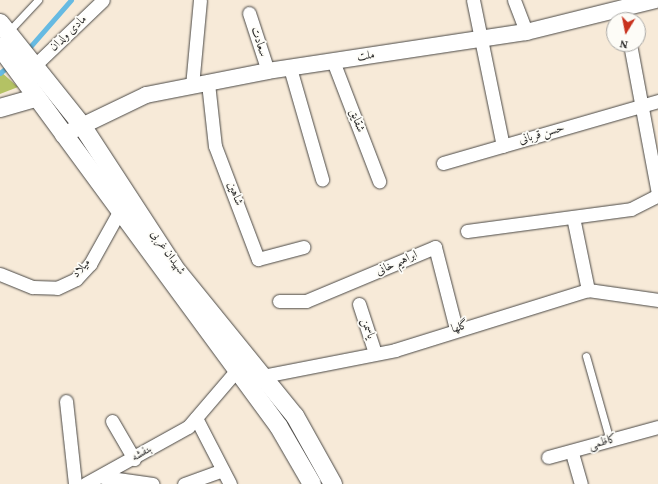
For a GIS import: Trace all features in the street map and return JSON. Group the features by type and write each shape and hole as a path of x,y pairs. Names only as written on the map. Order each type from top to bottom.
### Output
{"main road":[{"name":"شهیدان غربی","path":"2,35 34,66 80,124 177,270 294,416 333,484"},
{"name":"شهیدان غربی","path":"2,35 36,98 279,427 312,484"},
{"path":"0,108 36,98"}],"street":[{"name":"مادی ولدان","path":"34,66 103,0"},
{"path":"192,86 200,0"},
{"path":"473,0 503,146"},
{"path":"514,0 526,32"},
{"name":"ملت","path":"628,12 655,0"},
{"name":"سعادت","path":"249,12 268,72"},
{"name":"ملت","path":"63,135 80,124 146,95 290,68 481,40 606,17"},
{"path":"467,231 631,209 658,194 631,52"},
{"name":"شقایق","path":"333,61 379,181"},
{"path":"290,68 322,179"},
{"name":"شاهین","path":"208,83 215,146 258,259 303,247"},
{"name":"حسن قربانی","path":"443,163 641,104 658,101"},
{"name":"میلاد","path":"0,274 33,287 57,288 76,279 90,264 119,212"},
{"path":"573,217 588,290"},
{"name":"ابراهیم خانی","path":"279,301 306,301 435,247 456,329"},
{"name":"گلها","path":"263,376 375,353 588,290 658,301"},
{"name":"یاسمن","path":"358,304 375,353"},
{"name":"بنفشه","path":"85,484 103,477 188,427 236,370"},
{"path":"66,401 75,484"},
{"path":"196,418 230,484"},
{"path":"112,421 134,459"},
{"name":"کاظمی","path":"548,457 572,452 658,427"},
{"path":"572,452 581,484"},
{"path":"184,484 223,470"},
{"path":"103,477 120,482 153,484"}],"lane":[{"path":"2,35 38,0"},
{"path":"586,356 610,441"}],"green space":[{"path":"0,71 18,87 0,94"}],"waterway":[{"path":"30,47 71,0"},
{"path":"0,73 5,69"}]}
